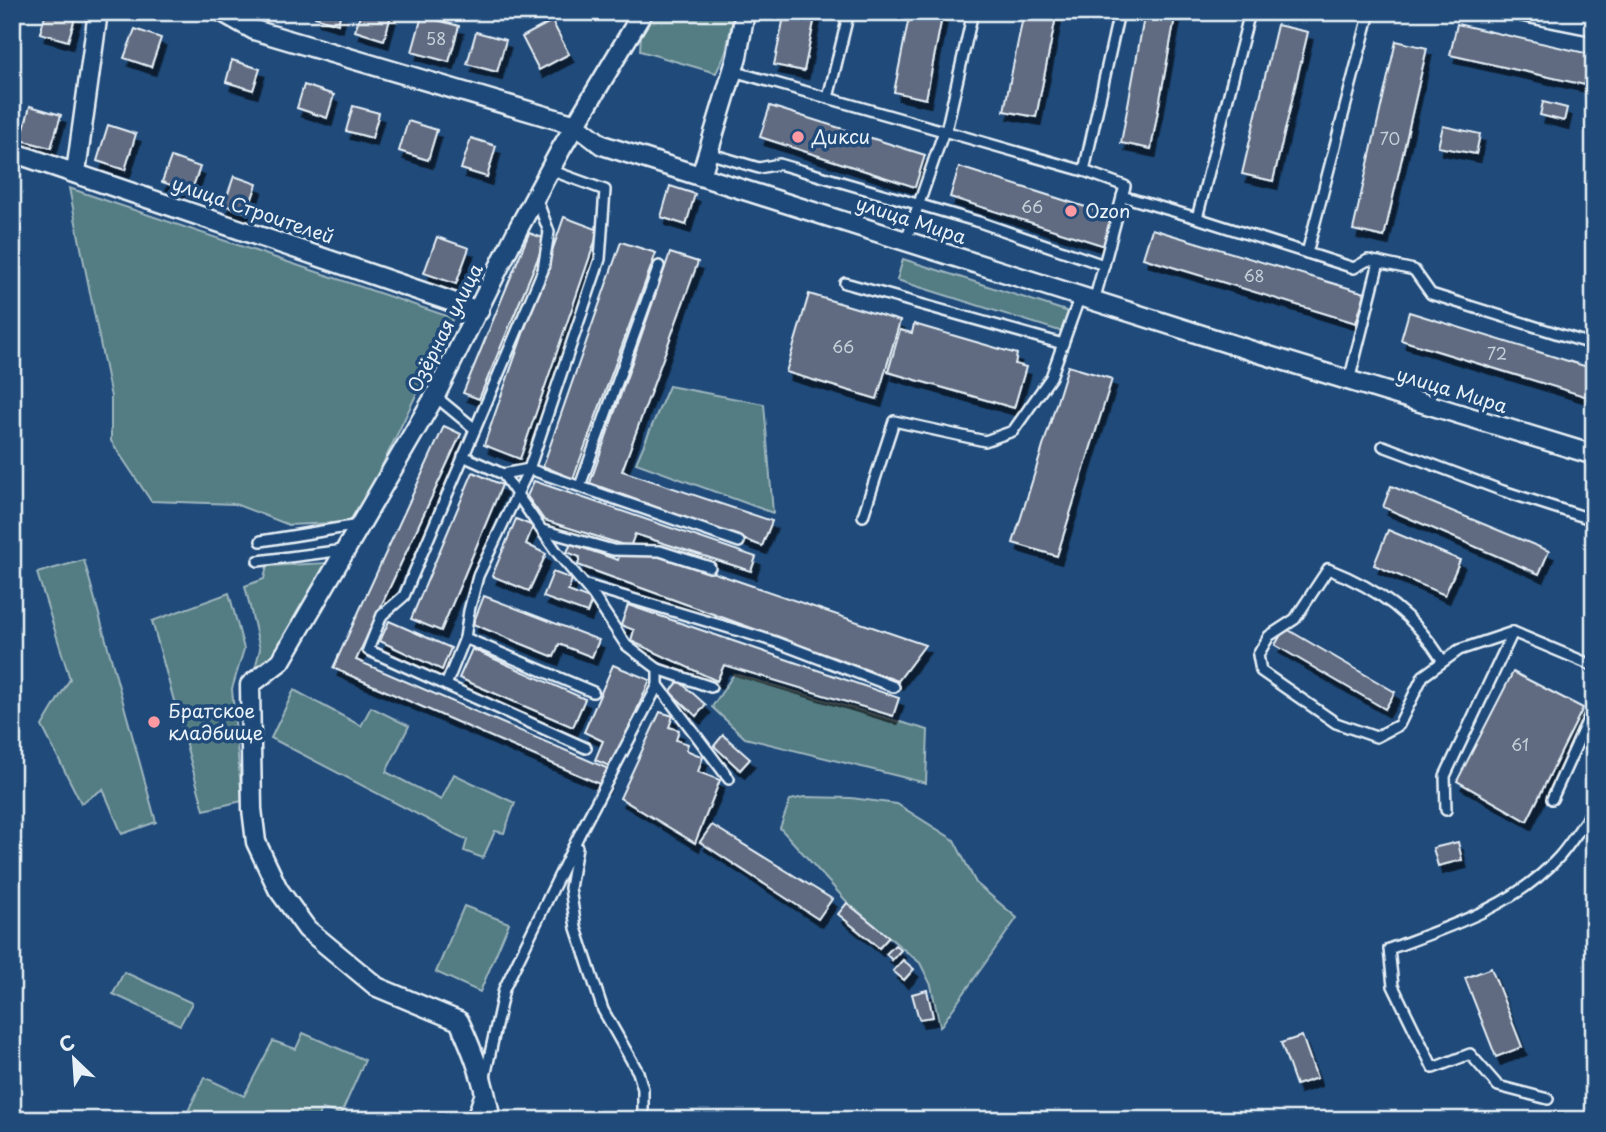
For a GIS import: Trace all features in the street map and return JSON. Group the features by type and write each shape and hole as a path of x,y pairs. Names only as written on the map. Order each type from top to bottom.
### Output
{"street":[{"path":"76,172 98,12"},
{"name":"улица Мира","path":"222,12 254,30 576,125 602,145 1087,299 1594,455"},
{"name":"Озёрная улица","path":"484,1083 476,1056 459,1021 377,987 307,929 278,889 256,842 252,809 250,685 281,662 435,396 550,170 643,12"},
{"path":"701,176 733,71 745,12"},
{"path":"1524,12 1594,26"},
{"name":"улица Строителей","path":"12,152 478,310"},
{"path":"484,1083 491,1120"}],"lane":[{"path":"828,98 849,12"},
{"path":"906,241 945,131 973,12"},
{"path":"1084,171 1119,12"},
{"path":"1197,218 1250,12"},
{"path":"1307,253 1370,12"},
{"path":"733,71 1084,171 1125,186 1104,265 1063,344 1051,377 1013,431 985,441 894,421 863,516"},
{"path":"708,153 759,168 779,164 979,222 1104,265"},
{"path":"446,685 465,638 468,611 478,576 529,469 600,259 605,190 550,170"},
{"path":"536,196 549,232 543,270 404,596 382,615 368,650 586,748"},
{"path":"1122,196 1354,268 1368,260 1414,270 1431,294 1594,345"},
{"path":"1349,380 1379,262"},
{"path":"580,486 659,266"},
{"path":"845,283 1063,344"},
{"path":"435,396 475,429"},
{"path":"1383,446 1503,491 1594,520"},
{"path":"463,456 503,474 626,645 658,669 710,687"},
{"path":"503,474 529,469 739,542"},
{"path":"261,541 359,525"},
{"path":"542,530 612,550 660,551 709,567"},
{"path":"258,561 345,550"},
{"path":"1443,661 1427,636 1405,614 1359,581 1328,569 1295,619 1269,636 1258,656 1261,671 1336,723 1376,737 1399,725 1423,676 1459,650 1513,632 1594,666"},
{"path":"584,584 776,642 894,687"},
{"path":"1447,810 1446,776 1513,632"},
{"path":"465,638 593,692"},
{"path":"471,1120 484,1083 505,989 579,835 658,685 658,669"},
{"path":"658,685 729,779"},
{"path":"1552,799 1594,706"},
{"path":"1548,1099 1498,1086 1470,1054 1433,1068 1393,986 1389,948 1462,922 1503,901 1532,881 1559,857 1594,808"},
{"path":"579,835 570,888 576,928 603,1010 638,1072 643,1089 643,1117"}],"green space":[{"path":"655,12 734,12 726,52 716,73 640,51 641,34"},
{"path":"69,188 453,318 355,522 289,525 235,504 151,501 111,441 111,397"},
{"path":"903,259 1072,313 1066,333 897,280"},
{"path":"669,386 764,404 773,513 636,463"},
{"path":"84,560 156,822 122,834 103,789 81,803 42,726 70,679 37,573"},
{"path":"327,563 284,640 252,680 260,649 245,586 264,579 267,566"},
{"path":"229,593 244,649 232,689 242,801 204,810 152,621"},
{"path":"734,674 928,730 926,783 745,738 712,707"},
{"path":"294,690 361,726 371,707 409,726 386,772 441,800 454,774 515,803 504,833 495,831 483,858 464,851 467,840 271,738"},
{"path":"804,797 851,798 897,804 954,840 976,883 1017,918 940,1027 931,985 920,963 848,903 780,828 790,800"},
{"path":"464,906 509,923 480,992 436,972"},
{"path":"124,972 192,1003 180,1025 113,994"},
{"path":"303,1033 365,1060 341,1114 322,1109 316,1120 184,1120 204,1077 244,1096 273,1041 296,1049"}],"building":[{"path":"46,12 76,15 68,41 40,33"},
{"path":"316,12 341,12 338,24 315,17"},
{"path":"361,12 392,12 384,40 355,31"},
{"path":"785,12 816,12 804,71 774,65"},
{"path":"910,12 943,12 926,99 894,92"},
{"path":"1024,12 1057,12 1036,117 1004,111"},
{"path":"1145,12 1176,12 1151,149 1121,143"},
{"path":"422,16 459,26 449,62 412,52"},
{"path":"552,21 569,54 539,70 522,37"},
{"path":"1457,24 1594,55 1594,87 1450,55"},
{"path":"1277,25 1308,32 1273,181 1242,174"},
{"path":"135,29 161,38 151,67 124,58"},
{"path":"476,32 506,40 497,72 467,64"},
{"path":"1396,41 1427,48 1384,237 1353,230"},
{"path":"232,60 260,69 253,90 226,82"},
{"path":"304,85 334,95 327,118 297,108"},
{"path":"1543,102 1567,108 1564,121 1540,115"},
{"path":"30,106 61,115 51,148 21,140"},
{"path":"353,106 379,113 372,138 346,131"},
{"path":"770,106 925,155 915,187 760,137"},
{"path":"408,121 437,130 428,160 399,151"},
{"path":"108,125 136,134 125,170 97,161"},
{"path":"1443,126 1480,134 1476,154 1438,147"},
{"path":"471,138 496,146 487,177 461,169"},
{"path":"171,157 200,167 191,192 162,182"},
{"path":"959,167 1114,216 1105,246 950,197"},
{"path":"234,176 257,184 247,213 224,205"},
{"path":"670,186 695,194 686,225 661,217"},
{"path":"564,217 599,230 520,459 484,445"},
{"path":"1152,229 1365,293 1356,323 1143,258"},
{"path":"529,233 546,239 479,399 463,393"},
{"path":"437,237 469,248 456,284 424,273"},
{"path":"621,242 656,253 573,479 543,466"},
{"path":"670,253 698,262 622,471 772,521 762,546 590,483"},
{"path":"809,294 900,321 877,399 786,372"},
{"path":"1409,312 1594,369 1594,399 1401,340"},
{"path":"914,324 1017,354 1015,364 1026,367 1014,408 888,372 900,330 912,333"},
{"path":"1068,366 1112,379 1057,556 1013,543"},
{"path":"444,426 461,434 356,660 611,770 604,786 333,668"},
{"path":"473,472 502,485 441,631 411,619"},
{"path":"534,481 756,557 751,571 635,534 630,547 544,520 527,496"},
{"path":"1391,486 1549,551 1539,574 1383,507"},
{"path":"516,519 533,526 526,544 546,554 529,591 492,576"},
{"path":"1388,530 1460,560 1445,595 1374,565"},
{"path":"571,544 618,560 620,553 659,554 925,645 898,681 578,565 580,557 567,552"},
{"path":"553,572 572,579 568,591 592,600 587,613 543,597"},
{"path":"484,596 599,640 592,657 559,644 554,657 473,624"},
{"path":"628,605 899,698 893,716 724,665 717,681 631,641 634,630 621,625"},
{"path":"389,621 451,648 442,670 380,641"},
{"path":"1285,628 1395,692 1385,709 1275,645"},
{"path":"472,649 585,699 573,727 459,678"},
{"path":"613,665 650,680 612,767 595,760 603,741 584,732"},
{"path":"1513,672 1583,708 1527,821 1457,781"},
{"path":"679,681 706,705 696,716 670,692"},
{"path":"660,712 673,716 669,727 679,730 676,740 688,744 686,750 703,757 698,772 720,780 695,843 620,798"},
{"path":"723,735 750,759 740,770 714,746"},
{"path":"712,825 832,899 818,919 700,842"},
{"path":"1458,842 1462,860 1438,866 1433,848"},
{"path":"847,903 889,937 879,948 838,914"},
{"path":"895,945 901,950 892,960 886,954"},
{"path":"903,960 914,969 904,980 893,971"},
{"path":"1491,968 1522,1047 1496,1057 1465,978"},
{"path":"927,990 933,1017 919,1019 912,994"},
{"path":"1302,1036 1317,1078 1296,1085 1281,1043"}],"place":[{"name":"Дикси","path":"798,137"},
{"name":"Ozon","path":"1071,211"},
{"name":"Братское кладбище","path":"154,722"}]}
